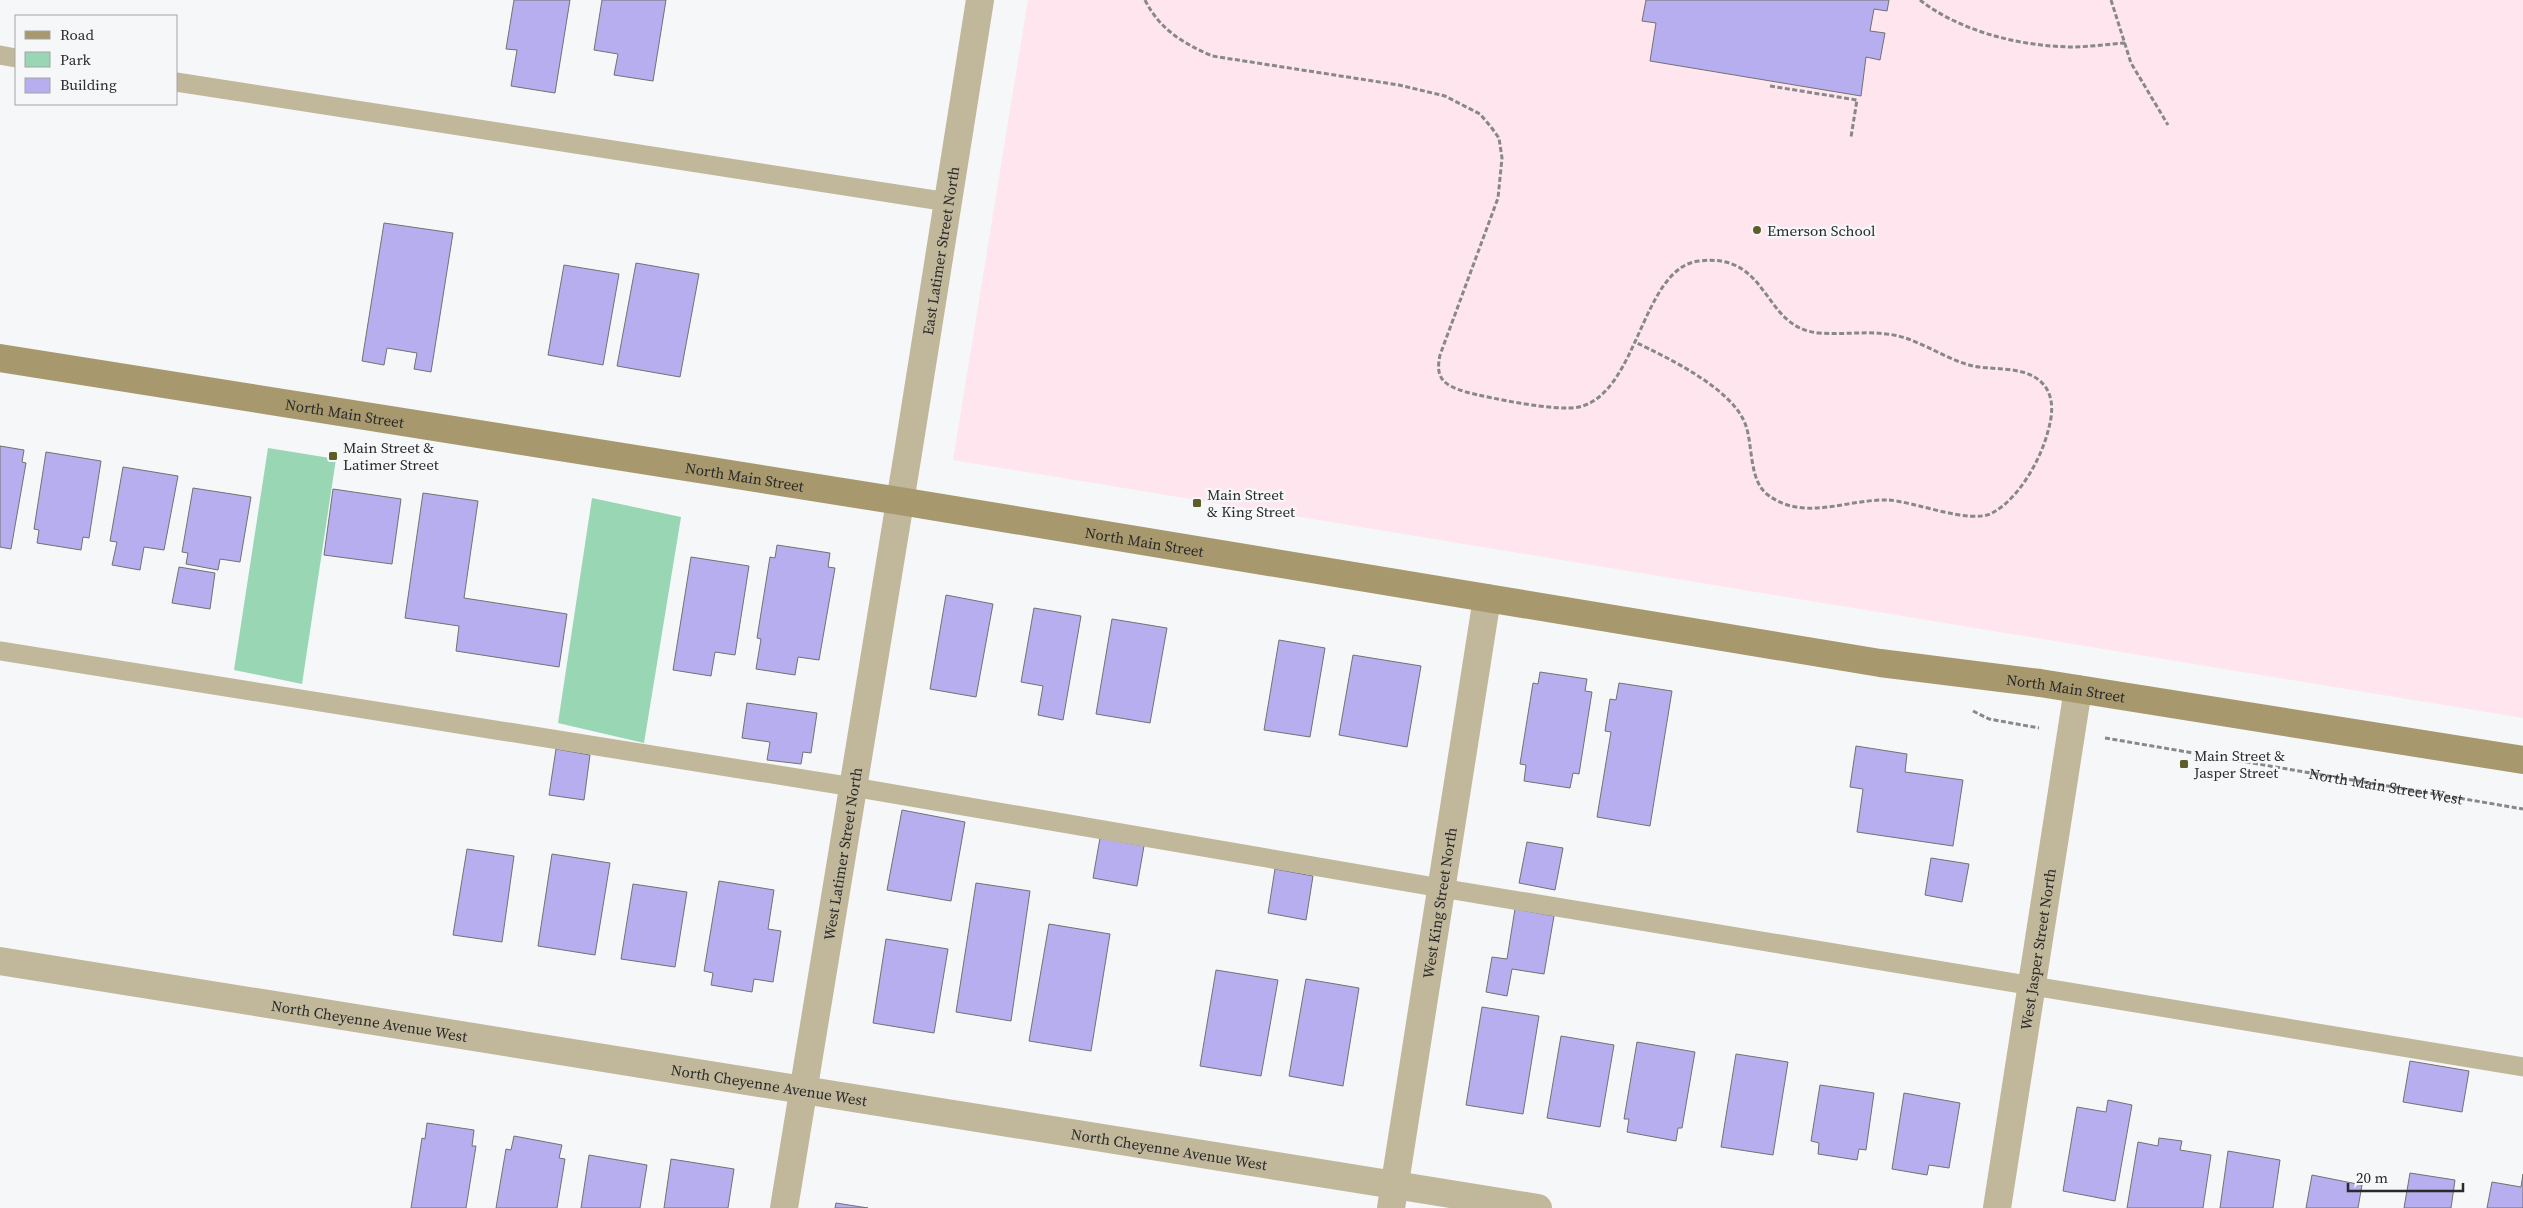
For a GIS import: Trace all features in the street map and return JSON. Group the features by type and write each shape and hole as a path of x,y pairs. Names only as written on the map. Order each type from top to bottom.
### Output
{"street":[{"name":"East Latimer Street North","path":"900,501 980,0"},
{"name":"North Main Street","path":"0,358 900,501 1880,662 2078,689 2523,760"},
{"name":"West Latimer Street North","path":"784,1208 900,501"},
{"name":"West King Street North","path":"1393,1197 1487,598"},
{"name":"West Jasper Street North","path":"1997,1208 2078,689"},
{"name":"North Cheyenne Avenue West","path":"0,961 804,1089 1393,1197 1538,1208"}],"lane":[{"path":"0,55 15,58"},
{"path":"178,82 948,202"},
{"path":"0,651 853,787 1441,888 2523,1067"}],"path":[{"path":"1145,0 1153,15 1167,31 1186,45 1212,56 1399,85 1445,96 1480,114 1491,127 1499,138 1502,158 1498,198 1436,369 1441,379 1457,389 1483,396 1568,408 1583,406 1599,398 1614,381 1635,342 1652,304 1666,283 1682,268 1695,261 1730,262 1744,268 1756,279 1781,313 1805,331 1818,333 1887,334 1902,337 1950,359 1973,366 2024,373 2043,383 2053,406 2042,449 2028,474 2012,497 1988,516 1972,517 1903,502 1884,500 1836,508 1812,508 1784,504 1765,493 1757,481 1746,424 1735,407 1717,390 1665,356 1635,342"},
{"path":"1920,0 1933,10 1977,30 2029,44 2072,47 2125,43"},
{"path":"2111,0 2131,63 2168,125"},
{"path":"1770,86 1857,100 1851,137"},
{"name":"North Main Street West","path":"2071,733 2523,809"}],"shaded area":[{"name":"Emerson School","path":"1028,0 2523,0 2523,718 953,460"}],"green space":[{"path":"268,448 336,459 302,684 234,670"},
{"path":"592,498 681,517 644,743 558,723"}],"building":[{"path":"514,0 570,0 555,93 511,86 517,50 506,49"},
{"path":"602,0 666,0 653,81 614,75 618,54 594,50"},
{"path":"1646,0 1889,0 1887,11 1874,9 1870,31 1885,33 1880,60 1866,57 1861,96 1650,61 1656,23 1642,21"},
{"path":"384,223 453,233 431,372 414,369 417,353 387,348 384,365 362,361"},
{"path":"636,263 699,274 680,377 617,366"},
{"path":"564,265 619,274 603,365 548,355"},
{"path":"0,446 24,450 22,462 26,463 11,549 0,547"},
{"path":"46,452 101,461 89,538 83,537 81,550 37,543 39,530 34,529"},
{"path":"123,467 178,476 164,550 144,547 140,570 112,565 117,542 110,541"},
{"path":"193,488 251,497 240,562 220,559 218,570 186,564 188,553 182,552"},
{"path":"333,489 401,499 392,564 324,555"},
{"path":"423,493 478,501 464,598 567,614 559,667 456,651 459,626 405,618"},
{"path":"777,545 830,553 828,567 835,568 819,660 798,657 795,675 756,669 761,639 757,638 770,557 775,558"},
{"path":"691,557 749,566 735,655 715,652 711,676 673,670"},
{"path":"179,567 215,573 210,609 172,603"},
{"path":"946,595 993,604 976,697 930,689"},
{"path":"1034,608 1081,616 1063,720 1038,715 1043,686 1021,682"},
{"path":"1112,619 1167,628 1150,723 1096,714"},
{"path":"1279,640 1325,648 1310,737 1264,730"},
{"path":"1353,655 1421,666 1407,747 1339,735"},
{"path":"1540,672 1587,679 1585,691 1592,692 1579,774 1573,773 1570,788 1524,781 1526,765 1520,764 1533,683 1538,684"},
{"path":"1619,683 1672,691 1650,826 1597,817 1611,732 1605,731 1610,699 1616,700"},
{"path":"747,703 817,713 811,753 803,752 801,764 767,760 770,742 742,738"},
{"path":"1856,746 1907,754 1905,772 1963,780 1953,846 1857,832 1863,789 1850,787"},
{"path":"556,749 590,755 584,800 549,795"},
{"path":"902,810 965,822 951,901 887,890"},
{"path":"1100,838 1144,846 1137,886 1093,878"},
{"path":"1527,842 1563,848 1555,890 1519,883"},
{"path":"467,849 514,856 502,942 453,935"},
{"path":"552,854 610,863 595,955 538,946"},
{"path":"1931,858 1969,864 1962,902 1925,895"},
{"path":"1275,869 1313,876 1306,920 1268,913"},
{"path":"719,881 774,890 768,929 781,931 773,982 754,979 752,992 711,985 713,973 704,971"},
{"path":"976,883 1030,891 1011,1021 956,1012"},
{"path":"633,884 687,892 675,967 621,959"},
{"path":"1515,909 1554,916 1544,974 1512,969 1507,996 1486,992 1492,957 1507,959"},
{"path":"1049,924 1110,934 1091,1051 1029,1041"},
{"path":"886,939 948,949 934,1033 873,1023"},
{"path":"1216,970 1278,980 1261,1076 1200,1066"},
{"path":"1306,979 1359,988 1343,1086 1289,1076"},
{"path":"1482,1007 1539,1016 1523,1114 1466,1105"},
{"path":"1561,1036 1614,1045 1600,1127 1547,1118"},
{"path":"1637,1042 1695,1052 1682,1128 1678,1128 1676,1141 1627,1132 1629,1119 1624,1119"},
{"path":"1736,1054 1788,1062 1773,1155 1721,1147"},
{"path":"2410,1061 2469,1071 2462,1112 2403,1102"},
{"path":"1820,1085 1874,1093 1866,1150 1859,1149 1857,1160 1818,1154 1819,1143 1811,1141"},
{"path":"1904,1093 1960,1103 1949,1168 1929,1165 1927,1175 1892,1169"},
{"path":"2108,1100 2132,1105 2115,1201 2063,1191 2077,1107 2106,1112"},
{"path":"427,1123 474,1130 472,1146 476,1146 466,1208 411,1208 422,1138 425,1139"},
{"path":"514,1136 562,1145 559,1158 565,1159 557,1208 496,1208 506,1149 511,1150"},
{"path":"2159,1138 2182,1141 2180,1150 2211,1155 2203,1208 2127,1208 2138,1142 2158,1146"},
{"path":"2228,1151 2280,1160 2273,1208 2220,1208"},
{"path":"589,1155 647,1165 640,1208 581,1208"},
{"path":"671,1159 734,1169 728,1208 664,1208"},
{"path":"2410,1173 2455,1180 2451,1208 2404,1208"},
{"path":"2523,1174 2523,1208 2487,1208 2492,1182 2521,1187"},
{"path":"2312,1175 2362,1185 2358,1208 2306,1208"},
{"path":"836,1203 868,1208 835,1208"}],"place":[{"name":"Emerson School","path":"1757,230"},
{"name":"Main Street & Latimer Street","path":"333,456"},
{"name":"Main Street & King Street","path":"1197,503"},
{"name":"Main Street & Jasper Street","path":"2184,764"}]}
